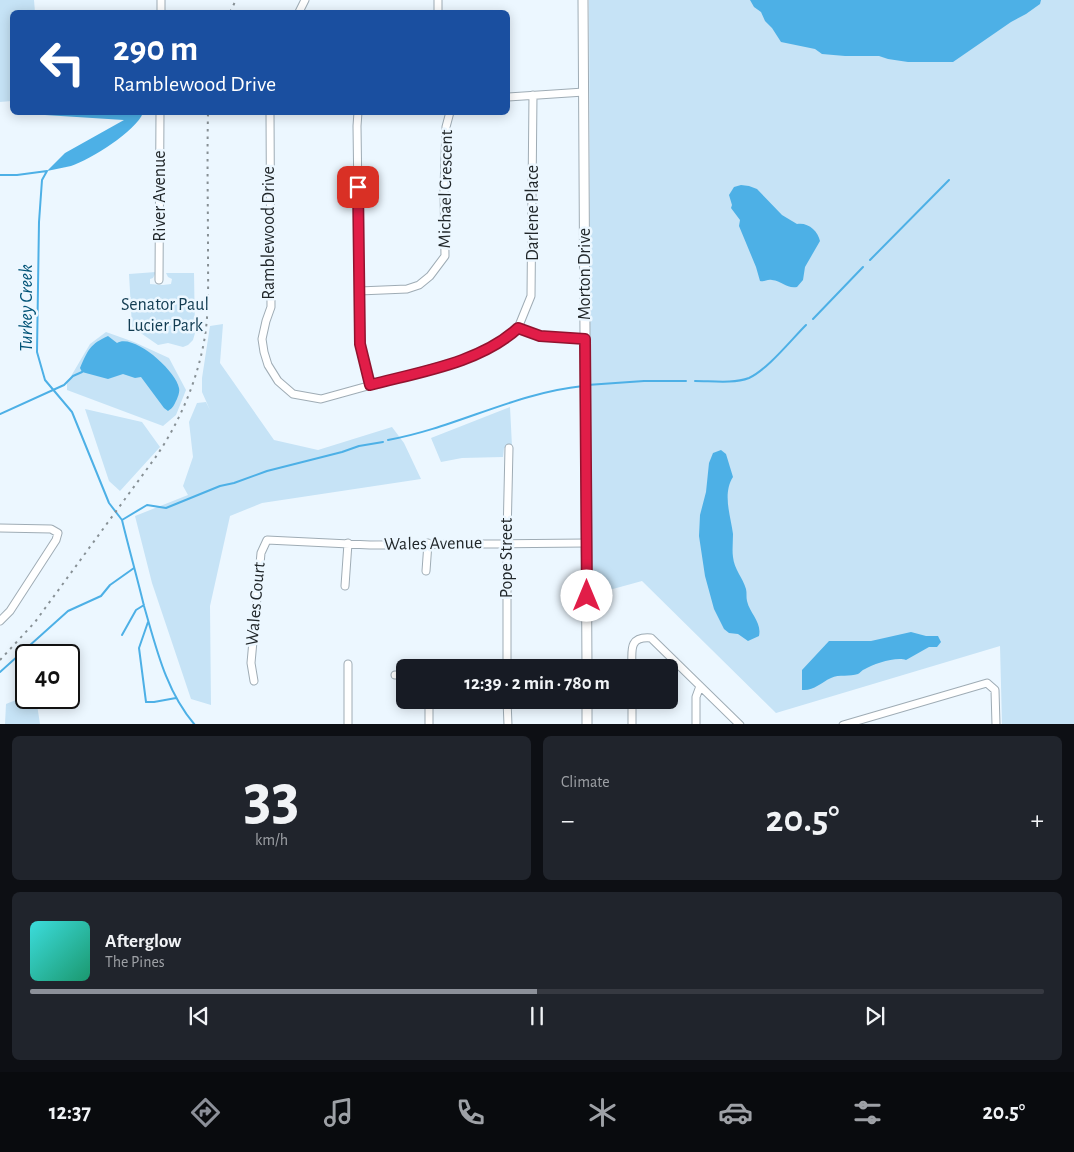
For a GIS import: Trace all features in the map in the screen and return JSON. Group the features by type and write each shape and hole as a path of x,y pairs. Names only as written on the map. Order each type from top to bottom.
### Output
{"street":[{"name":"Morton Drive","path":"584,0 587,659"},
{"path":"510,97 584,92"},
{"name":"Darlene Place","path":"518,328 531,296 533,95"},
{"name":"River Avenue","path":"159,280 160,115"},
{"name":"Ramblewood Drive","path":"270,115 270,307 262,339 268,365 278,380 293,394 321,399 468,358 494,346 518,328"},
{"path":"358,115 356,126 360,344 370,385"},
{"name":"Michael Crescent","path":"359,291 407,289 419,285 430,276 446,256 444,188 446,127 449,115"},
{"path":"518,328 540,336 585,339"},
{"name":"Pope Street","path":"507,659 509,448"},
{"path":"0,528 51,529 58,533 56,540 10,611 0,621"},
{"name":"Wales Court","path":"254,681 251,663 261,552 267,540 370,545"},
{"path":"345,586 348,543"},
{"path":"426,571 428,543"},
{"name":"Wales Avenue","path":"370,545 586,543"},
{"path":"632,659 632,646 636,640 643,637 651,638 672,659"},
{"path":"348,664 348,724"},
{"path":"678,664 740,724"},
{"path":"843,724 987,683 995,690 996,724"},
{"path":"696,724 696,697 700,686"},
{"path":"429,709 429,724"},
{"path":"507,709 508,724"},
{"path":"587,709 588,724"},
{"path":"632,709 632,724"}],"green space":[{"path":"0,0 34,0 35,10 10,10 10,101 0,102"},
{"path":"589,0 1074,0 1074,724 1002,724 1000,646 776,713 642,581 591,595"},
{"name":"Senator Paul Lucier Park","path":"156,272 153,278 150,279 150,284 171,284 172,279 166,273 194,273 195,333 193,340 183,347 168,343 158,345 132,327 129,274"},
{"path":"223,324 220,363 274,440 318,450 392,427 404,443 421,479 262,503 230,516 210,606 211,705 191,699 152,583 135,516 188,495 183,486 193,457 189,422 197,403 206,402 210,410 202,392 202,378 210,326"},
{"path":"106,332 169,358 186,390 176,415 163,426 67,390 67,383 90,344"},
{"path":"510,407 512,446 504,448 503,457 462,458 441,462 431,438"},
{"path":"85,409 142,422 160,447 120,491 109,481"},
{"path":"15,700 15,709 38,709 40,724 5,724 6,704"}],"water":[{"path":"750,0 1041,0 1040,4 1026,14 1011,22 953,62 908,62 879,56 822,54 815,49 781,42 765,21 761,12 754,7"},
{"path":"45,115 142,115 122,136 90,157 71,166 47,171 65,153 124,120"},
{"path":"741,185 757,189 782,215 797,224 809,226 817,234 820,241 805,267 803,280 797,287 790,287 772,280 760,281 739,226 740,220 731,208 729,195 734,187"},
{"path":"108,336 117,343 124,341 143,348 170,372 179,389 177,399 171,409 168,411 164,408 141,377 135,378 123,374 108,379 82,372 80,368 90,348"},
{"path":"721,450 726,454 733,477 728,491 728,498 733,534 734,561 745,585 749,606 759,626 759,636 748,641 738,634 729,633 724,629 714,609 705,576 699,536 700,515 706,492 709,463 713,453"},
{"path":"911,632 926,636 938,636 941,642 937,647 929,647 906,660 885,661 869,667 858,674 834,677 814,688 802,690 802,670 829,641 871,641"}],"waterway":[{"name":"Turkey Creek","path":"47,171 42,180 39,222 37,352 45,380 72,412 109,503 122,520 144,606 163,669 176,698 194,724"},
{"path":"0,175 47,171"},
{"path":"870,260 949,180"},
{"path":"813,319 863,267"},
{"path":"695,381 729,382 749,378 771,362 806,325"},
{"path":"0,414 64,385 73,376 82,372"},
{"path":"587,385 644,381 686,381"},
{"path":"388,440 413,435 533,396 583,386"},
{"path":"122,520 147,505 166,508 220,486 267,471 359,446 383,442"},
{"path":"0,672 68,611 101,596 110,585 134,568"},
{"path":"122,635 136,610 144,605"},
{"name":"Turkey Creek","path":"148,622 139,648 146,702 176,698"}],"railway":[{"path":"231,10 236,0"},
{"path":"0,660 35,622 155,458 187,400 202,352 207,316 208,115"}],"route":[{"path":"358,187 360,344 370,385 481,354 508,337 518,328 540,336 585,339 587,596"}]}
